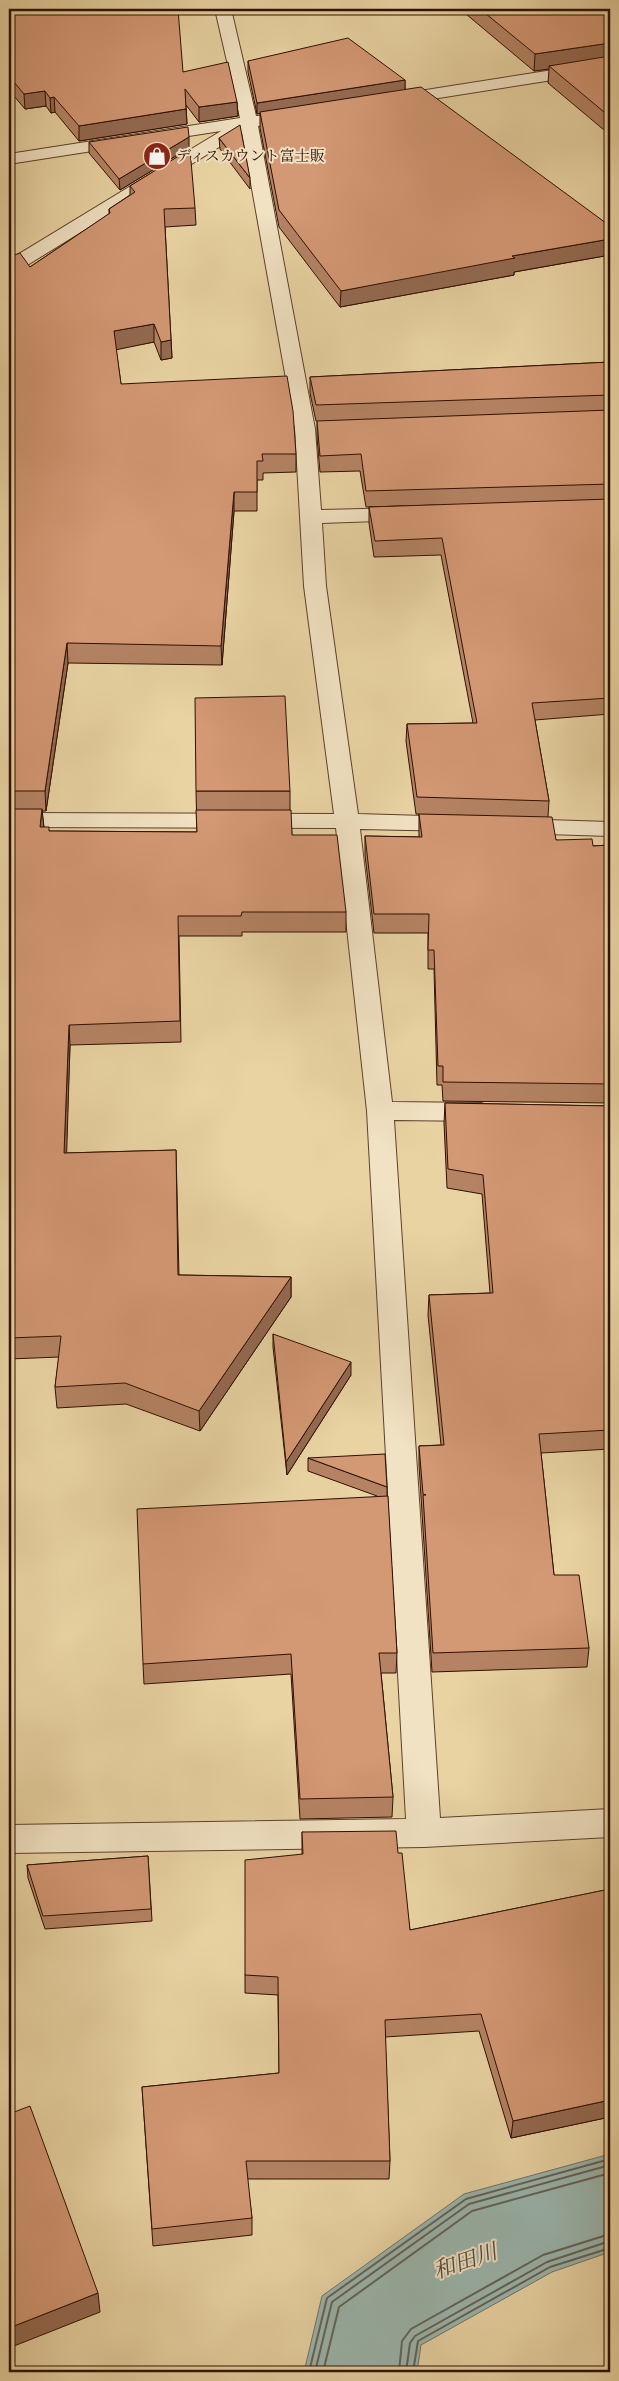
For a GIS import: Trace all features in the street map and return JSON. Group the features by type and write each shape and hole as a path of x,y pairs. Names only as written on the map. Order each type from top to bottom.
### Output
{"street":[{"path":"223,9 315,429 312,517 316,586 347,821 380,1111 424,1833"},
{"path":"376,102 610,66"},
{"path":"9,159 288,116"},
{"path":"9,268 249,122"},
{"path":"312,517 421,513"},
{"path":"9,820 347,821 610,829"},
{"path":"380,1111 505,1112"},
{"path":"9,1839 424,1833 610,1823"}],"water":[{"name":"和田川","path":"610,2154 610,2252 552,2272 421,2345 417,2372 304,2372 322,2296 464,2194"}],"building":[{"path":"9,9 178,9 183,72 228,62 237,102 199,107 185,89 186,109 79,126 54,97 50,98 45,91 24,94 9,76"},
{"path":"480,9 610,9 610,43 535,54"},
{"path":"348,38 405,80 257,103 248,61"},
{"path":"610,56 610,117 549,66"},
{"path":"421,87 610,226 610,239 512,256 515,258 341,291 279,210 260,112"},
{"path":"240,125 250,178 219,138"},
{"path":"188,127 189,137 119,179 89,142"},
{"path":"190,149 195,208 164,209 171,340 161,342 154,324 114,331 121,384 287,376 293,411 296,454 262,454 263,461 257,461 257,492 234,492 221,646 67,643 45,791 9,791 9,257 20,253 30,267 110,213 109,209 135,192 130,186"},
{"path":"610,362 610,395 316,405 310,377"},
{"path":"610,410 610,484 366,491 361,454 320,456 317,421"},
{"path":"610,499 610,652 605,652 610,667 610,698 532,703 549,801 417,797 407,724 477,723 442,538 375,541 369,507"},
{"path":"285,696 290,791 196,791 195,698"},
{"path":"9,809 42,809 40,827 49,827 49,831 197,832 196,810 291,810 292,835 337,835 346,912 242,912 241,916 178,916 180,1021 69,1025 64,1153 176,1150 178,1275 291,1277 199,1411 125,1383 55,1387 61,1336 9,1338"},
{"path":"419,814 552,817 556,840 592,839 593,846 610,845 610,1084 443,1082 443,1066 438,1066 434,950 428,950 429,914 374,914 365,836 422,837"},
{"path":"445,1103 610,1106 610,1430 539,1434 554,1575 579,1575 589,1648 433,1653 423,1495 426,1495 423,1494 419,1446 444,1445 429,1295 493,1293 483,1175 448,1169"},
{"path":"273,1334 351,1362 286,1462"},
{"path":"385,1454 387,1487 308,1458"},
{"path":"388,1496 397,1653 379,1653 393,1797 300,1799 291,1654 143,1664 137,1509"},
{"path":"396,1831 398,1853 402,1853 410,1930 610,1889 610,2100 513,2121 481,2014 385,2020 390,2161 246,2161 252,2218 152,2229 142,2087 279,2073 278,1977 245,1975 245,1860 303,1854 302,1832"},
{"path":"148,1856 151,1909 43,1916 27,1865"},
{"path":"30,2106 98,2293 9,2328 9,2114"}],"place":[{"name":"ディスカウント富士販","path":"157,156"}]}
